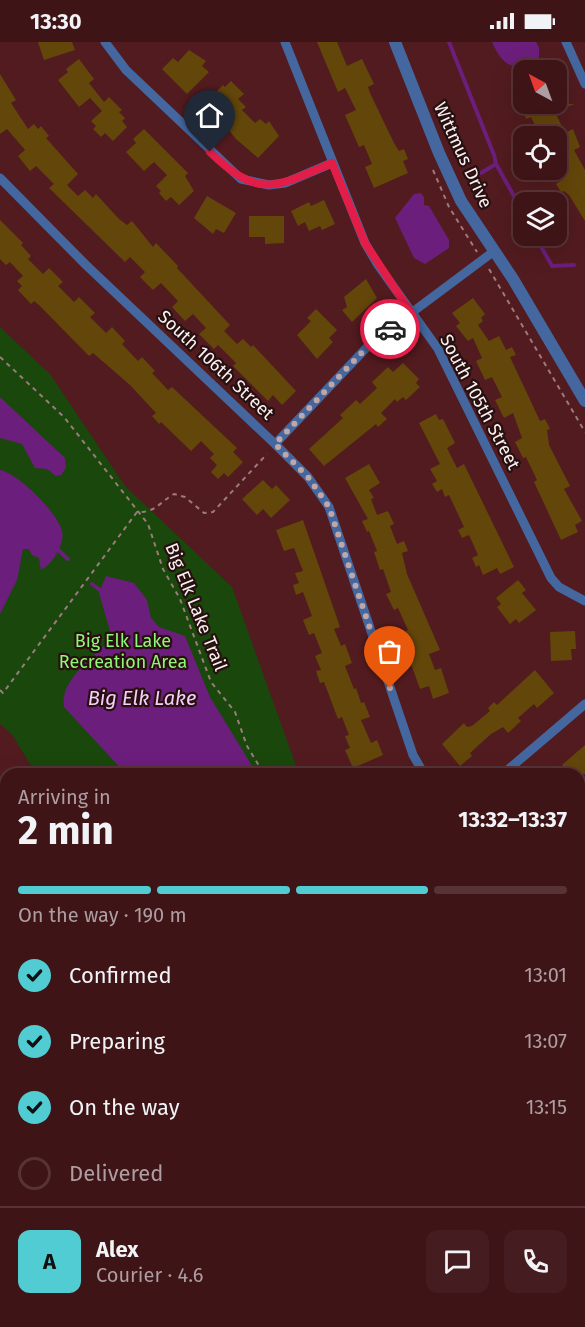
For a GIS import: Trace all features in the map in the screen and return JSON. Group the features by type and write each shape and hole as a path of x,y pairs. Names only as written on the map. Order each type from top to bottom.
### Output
{"street":[{"path":"105,42 126,70 241,179 262,185 285,183 332,163"},
{"name":"South 105th Street","path":"285,42 365,243 411,313 438,349 551,578 559,587 585,601"},
{"name":"Wittmus Drive","path":"395,42 439,153 461,201 513,279 585,401"},
{"path":"570,43 585,84"},
{"name":"South 106th Street","path":"0,178 86,265 308,477 329,507 413,755 421,768"},
{"path":"275,444 371,343 494,252"},
{"path":"510,768 585,704"}],"path":[{"name":"Big Elk Lake Trail","path":"0,357 64,417 148,524 163,569 180,599 211,682 235,712 252,757 260,768"},
{"path":"0,690 3,693 137,512 146,513 156,509 174,494 185,497 204,513 213,512 267,454"}],"green space":[{"name":"Big Elk Lake Recreation Area","path":"0,327 50,374 125,486 232,587 297,768 32,768 13,736 0,724"}],"water":[{"path":"492,42 536,42 539,48 539,60 513,60 513,66 505,62"},
{"path":"421,193 424,197 424,205 429,206 449,240 449,248 425,264 414,258 395,218 414,194"},
{"path":"0,397 65,458 66,468 61,475 56,476 47,469 35,468 22,444 0,438"},
{"path":"0,470 17,478 53,514 62,531 62,542 50,563 41,570 39,558 32,555 29,549 23,549 17,580 0,614"},
{"name":"Big Elk Lake","path":"106,576 134,583 147,600 151,618 159,627 185,636 210,697 253,768 120,768 64,707 67,687 73,678 112,638 99,593"}],"building":[{"path":"38,42 72,42 75,50 44,60"},
{"path":"317,42 337,42 347,66 362,59 374,84 368,87 370,93 394,143 399,151 404,149 408,159 403,161 408,173 374,188 365,167 372,164 364,145 359,147 345,115 356,110 345,88 338,92"},
{"path":"189,50 206,61 202,66 209,72 187,94 162,69 173,58 178,62"},
{"path":"79,59 94,79 89,83 104,102 109,97 122,110 119,112 125,118 122,121 127,127 113,141 105,133 101,137 93,129 96,126 91,121 102,111 90,98 79,107 58,80 68,72 66,69"},
{"path":"0,74 16,100 11,103 28,129 34,124 38,129 41,126 49,136 46,138 78,174 67,185 78,196 85,190 93,198 96,194 127,225 132,221 153,247 156,243 230,325 224,331 237,344 243,339 251,347 253,345 296,391 282,405 273,395 268,401 233,366 236,363 218,345 214,349 199,334 206,328 193,314 185,321 172,307 178,301 161,283 153,290 140,277 145,272 130,257 125,262 49,188 54,184 36,166 30,171 18,156 25,150 7,129 0,134"},
{"path":"231,81 244,94 238,99 246,107 242,110 255,123 260,119 266,124 269,121 279,136 258,158 236,139 219,118 216,121 202,106 223,85 225,87"},
{"path":"525,114 556,114 562,126 535,126 531,117 526,119"},
{"path":"144,129 188,173 185,176 194,191 179,205 171,197 166,201 159,193 161,191 156,186 167,175 154,162 144,171 126,152 136,143 133,139"},
{"path":"573,129 580,147 574,150 585,170 585,221 567,192 561,192 556,184 567,180 567,132"},
{"path":"207,196 236,213 224,233 216,229 213,234 194,218"},
{"path":"324,200 335,224 322,230 320,226 309,231 305,222 298,226 291,211 309,202 311,206"},
{"path":"249,216 284,216 284,243 265,244 265,237 249,237"},
{"path":"0,220 23,243 21,245 31,256 28,259 43,274 49,268 63,282 58,286 74,302 79,297 95,313 90,317 106,333 112,327 125,341 122,344 138,361 142,357 155,371 152,373 168,390 172,387 237,448 233,452 243,462 228,477 224,473 218,479 211,472 217,465 210,458 214,454 201,441 191,451 161,422 159,424 152,416 156,413 130,385 93,353 89,356 39,305 34,301 31,304 18,290 22,286 17,281 23,276 10,262 6,265 0,259"},
{"path":"366,279 377,298 352,322 342,310 347,307 344,297"},
{"path":"473,298 485,314 481,318 483,321 478,325 489,341 499,336 506,350 512,347 516,355 510,357 540,421 545,419 550,429 547,430 549,445 570,486 564,489 582,521 575,525 578,532 561,540 534,482 537,480 526,457 523,458 515,442 522,438 513,413 504,418 495,400 502,397 492,377 485,380 476,361 482,358 473,338 468,341 456,326 460,323 452,313"},
{"path":"316,309 337,330 329,338 333,342 317,359 297,335 311,321 307,318"},
{"path":"403,363 419,379 416,383 420,387 406,400 403,397 397,402 395,399 381,413 387,419 378,427 376,424 324,466 309,449 343,418 340,415 356,400 360,404 377,388 372,382 388,367 393,372"},
{"path":"436,414 439,420 443,419 455,443 447,448 457,468 464,464 514,567 500,574 497,568 483,575 479,565 476,567 472,558 478,555 469,535 462,538 458,530 464,527 449,495 445,497 442,489 437,492 432,484 437,481 430,469 440,464 419,423"},
{"path":"369,464 380,483 369,490 374,498 371,499 377,515 388,511 394,524 390,526 397,544 404,541 408,551 402,553 407,574 440,650 429,654 435,670 441,668 449,693 433,699 429,686 420,689 400,633 408,630 398,608 394,610 386,594 391,592 383,569 380,570 374,552 377,551 369,531 367,532 362,521 368,519 345,478"},
{"path":"263,480 272,489 276,485 290,500 271,518 263,509 257,515 242,499"},
{"path":"303,520 340,627 334,629 341,646 345,644 352,663 345,666 354,689 356,688 361,703 364,702 370,717 361,720 371,743 377,740 383,755 353,768 345,750 350,748 345,736 349,735 342,717 338,719 324,682 320,683 316,671 321,670 315,656 322,653 314,633 309,635 303,620 312,616 303,592 296,595 293,585 299,583 295,573 303,571 294,548 284,551 276,530"},
{"path":"518,580 526,590 522,593 536,610 519,623 516,619 510,624 497,607 501,604 496,598"},
{"path":"575,631 576,649 571,649 572,660 551,661 550,632"},
{"path":"535,670 554,693 537,708 534,704 518,718 521,721 508,733 503,727 491,734 470,753 472,756 460,766 442,744 464,723 467,727 472,726 490,711 488,708 494,702 497,705"},
{"path":"585,745 585,768 565,768 562,765"}],"waterway":[{"path":"449,42 494,155 496,164 481,173"},
{"path":"496,164 513,194"},
{"path":"541,246 552,266 574,265"},
{"path":"55,547 68,559"},
{"path":"92,584 103,592"}],"way so far":[{"path":"390,329 371,343 275,444 308,477 329,507 390,688"}],"route":[{"path":"210,152 241,179 255,184 285,183 332,163 365,243 411,313 390,329"}]}
